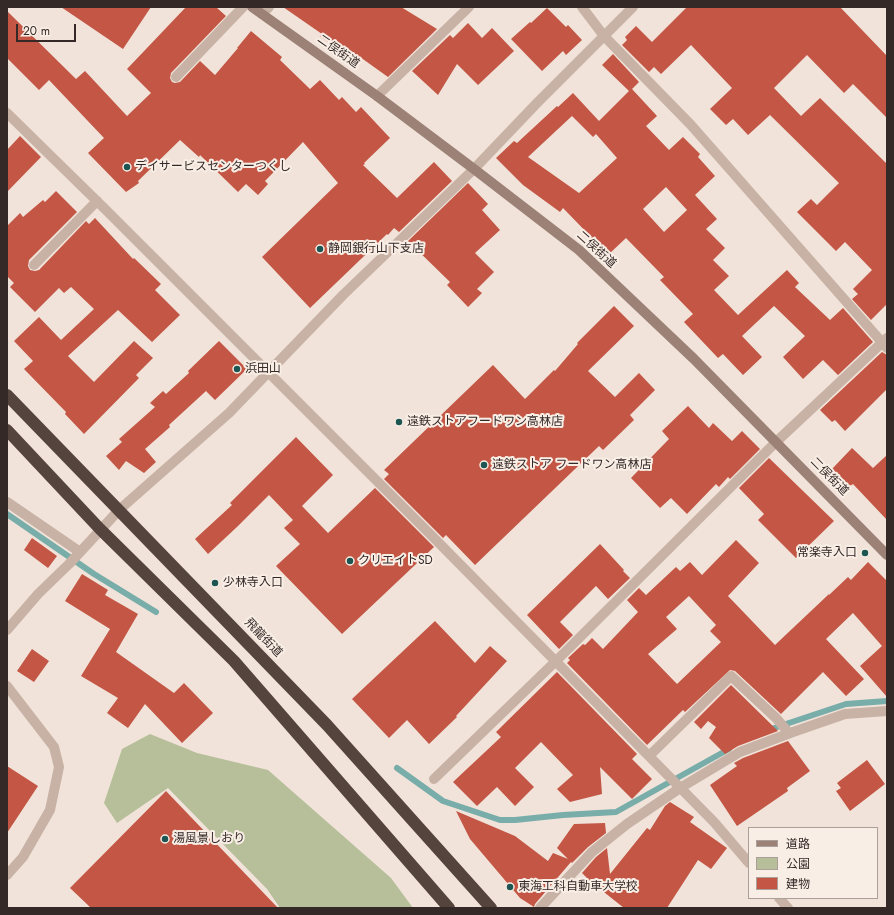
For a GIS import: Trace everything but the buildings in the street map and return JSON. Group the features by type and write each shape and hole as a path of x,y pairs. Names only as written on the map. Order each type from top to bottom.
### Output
{"highway":[{"name":"飛龍街道","path":"7,395 327,725 491,908"},
{"path":"7,430 100,529 234,661 449,908"}],"street":[{"path":"176,77 243,7"},
{"name":"二俣街道","path":"252,7 265,10 579,250 694,359 887,555"},
{"path":"377,96 439,34 469,7"},
{"path":"434,779 556,661 776,442 885,343 690,125 604,36 582,7"},
{"path":"7,630 38,594 69,564 119,510 229,412 343,295 474,169 537,102 633,7"},
{"path":"7,114 97,201 556,661 714,822 748,862"},
{"path":"34,265 97,201"},
{"path":"7,502 78,554"},
{"path":"649,756 730,676 776,718 787,731"},
{"path":"7,686 54,747 59,767 50,810 23,857 7,875"},
{"path":"540,908 592,852 678,786 740,752 787,731 845,714 887,711"},
{"path":"780,899 788,908"}],"green space":[{"path":"150,734 197,753 268,770 391,878 413,908 280,908 267,889 168,788 117,823 104,803 122,749"}],"waterway":[{"path":"7,514 94,574 156,612"},
{"path":"768,730 846,704 887,701"},
{"path":"397,768 443,801 500,820 515,820 616,812 729,749"}],"place":[{"name":"デイサービスセンターつくし","path":"127,167"},
{"name":"静岡銀行山下支店","path":"320,249"},
{"name":"浜田山","path":"237,369"},
{"name":"遠鉄ストアフードワン高林店","path":"399,422"},
{"name":"遠鉄ストア フードワン高林店","path":"484,465"},
{"name":"常楽寺入口","path":"865,553"},
{"name":"クリエイトSD","path":"350,561"},
{"name":"少林寺入口","path":"215,583"},
{"name":"湯風景しおり","path":"165,839"},
{"name":"東海工科自動車大学校","path":"510,887"}]}
